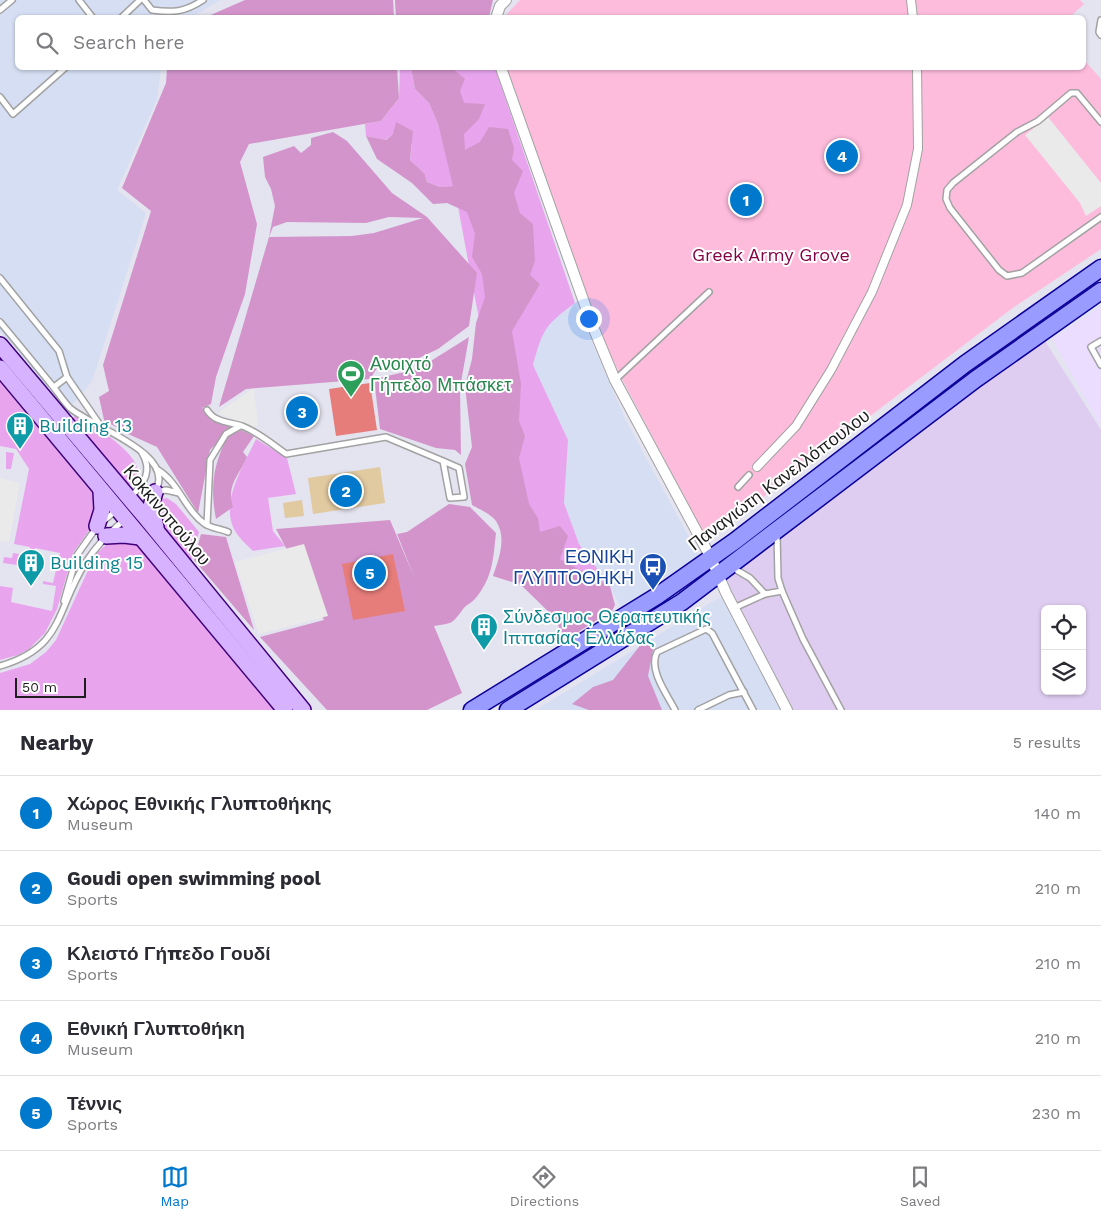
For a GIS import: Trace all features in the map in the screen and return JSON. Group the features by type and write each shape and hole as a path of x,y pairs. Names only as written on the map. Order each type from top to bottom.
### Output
{"main road":[{"name":"Παναγιώτη Κανελλόπουλου","path":"472,710 653,599 711,558 965,364 1101,268"},
{"path":"508,710 663,615 724,571 976,379 1101,291"},
{"name":"Κοκκινοπούλου","path":"0,345 133,502 303,710"},
{"name":"Κοκκινοπούλου","path":"0,368 285,710"},
{"path":"149,488 152,519 158,533"},
{"path":"101,491 102,510 97,537 124,535 140,537"}],"street":[{"path":"497,15 500,6 506,0"},
{"path":"911,0 913,15"},
{"path":"503,70 591,322 615,380 711,558 724,571 733,608 787,710"},
{"path":"757,467 796,426 831,370 872,292 907,205 918,149 917,70"}],"lane":[{"path":"0,10 12,0"},
{"path":"79,0 92,15"},
{"path":"124,15 140,0"},
{"path":"144,0 152,10 172,13 188,10 203,0"},
{"path":"1101,20 1099,32 1101,35"},
{"path":"0,97 13,114 63,70"},
{"path":"1101,122 1077,92 1071,93 1038,121 1017,132 953,183 947,190 946,199 950,208 999,270 1007,276 1022,273 1101,217"},
{"path":"0,278 59,352 67,377 100,425"},
{"path":"615,380 709,292"},
{"path":"0,322 70,408 140,450 158,470 172,481 196,516 206,525 228,532"},
{"path":"1101,341 1091,347 1101,365"},
{"path":"54,387 67,377"},
{"path":"207,410 210,416 220,421 251,430 286,454 386,437 443,460 459,468 464,497 450,498 443,460"},
{"path":"206,525 210,460 226,434 240,426"},
{"path":"140,450 147,465 149,488"},
{"path":"149,488 148,475 158,470"},
{"path":"62,612 73,564 97,537 160,478 158,470"},
{"path":"738,487 749,475"},
{"path":"0,666 20,660 41,646 57,626 97,537 133,502 149,488 166,490 182,495"},
{"path":"777,531 778,578 782,590 803,639 841,710"},
{"path":"724,571 750,578 765,594"},
{"path":"733,608 765,594 782,590"},
{"path":"675,710 654,668 653,660 656,652 706,630 712,633 753,710"},
{"path":"698,710 729,695 744,692"}],"shaded area":[{"path":"0,0 220,0 195,15 15,15 15,70 161,70 157,99 117,190 146,213 92,381 66,412 0,331"},
{"path":"245,0 393,0 394,15 211,15"},
{"path":"395,0 493,0 489,15 396,15"},
{"path":"167,70 397,70 399,98 381,121 249,144 240,162 257,224 245,294 216,377 211,404 202,408 231,428 210,450 198,513 157,447 126,433 104,420 99,397 109,391 103,365 151,211 122,188 166,83"},
{"path":"400,70 411,70 415,89 429,103 438,124 454,186 440,187 427,182 425,174 410,160 412,144 393,134 385,140 366,136 365,124 381,121 399,98"},
{"path":"411,70 454,70 465,79 460,91 464,103 485,104 479,119 464,134 465,150 480,142 489,127 508,129 514,148 512,160 523,171 514,193 520,213 533,224 535,261 530,275 540,284 512,331 521,384 519,421 525,436 519,458 529,504 538,518 540,532 560,526 568,536 560,559 610,586 615,605 611,613 566,640 553,616 521,585 493,576 501,548 501,534 496,521 491,516 472,505 465,464 472,447 465,386 472,359 476,323 485,297 482,274 472,257 475,234 467,212 447,203 433,204 412,183 377,159 366,136 386,140 393,134 396,122 413,131 410,160 425,174 427,182 440,187 453,186 438,124 429,103 415,89"},
{"path":"432,70 496,70 575,303 557,317 546,329 533,365 568,440 564,503 579,544 610,586 520,538"},
{"path":"1048,117 1101,183 1101,206 1086,216 1080,203 1025,135"},
{"path":"333,132 347,141 392,193 427,217 477,273 469,326 438,349 404,365 383,359 370,379 246,389 219,407 269,237 275,206 271,189 265,177 263,157 294,146 301,153 311,145 311,138","holes":["389,217 423,218 374,233 352,236 269,237 273,227 287,222 366,223"]},
{"path":"575,303 626,421 699,556 656,588 621,608 610,586 579,544 564,503 568,440 533,365 542,333 555,317"},
{"path":"1101,306 1101,427 1052,339"},
{"path":"1040,333 1101,430 1101,710 787,710 721,571"},
{"path":"469,337 460,388 461,455 455,450 436,448 380,429 374,379 418,369"},
{"path":"0,382 95,496 94,523 73,553 57,609 45,633 29,649 18,655 0,660 0,586 13,588 11,602 52,611 56,586 43,584 43,581 53,583 60,553 35,548 33,559 36,560 35,571 26,570 30,547 14,544 29,469 16,449 0,446"},
{"path":"370,383 377,430 336,436 329,389"},
{"path":"254,388 258,425 252,427 218,413"},
{"path":"76,414 109,436 131,457 137,467 137,477 128,486 70,422"},
{"path":"241,430 254,436 243,452 247,457 232,487 231,499 233,507 216,519 213,486 216,466 228,436"},
{"path":"256,439 287,458 296,494 268,498 273,531 285,546 253,551 235,531 231,520 230,508 235,484"},
{"path":"6,452 14,453 11,469 6,469"},
{"path":"380,467 385,503 313,514 308,478"},
{"path":"0,478 20,483 9,542 0,541"},
{"path":"167,498 176,504 199,532 191,563 161,529 155,507 160,499"},
{"path":"302,500 304,516 285,518 283,503"},
{"path":"449,504 470,507 496,533 489,576 481,591 454,620 434,626 462,693 427,710 327,710 260,637 324,620 276,529 390,520 415,579 397,534 407,532"},
{"path":"201,534 226,537 254,630 194,560"},
{"path":"111,540 132,540 274,710 0,710 0,673 30,664 46,652 56,640 95,555"},
{"path":"304,544 328,616 259,634 235,562"},
{"path":"13,553 19,554 17,565 3,563 4,557 12,558"},
{"path":"393,554 405,611 353,620 342,564"},
{"path":"721,598 782,710 536,710 717,599"},
{"path":"646,638 654,645 648,676 662,710 589,710 572,704 593,687 613,680"}],"green space":[{"path":"520,0 1080,0 1084,4 1072,15 506,15"},
{"name":"Greek Army Grove","path":"1086,62 1101,79 1101,249 1014,307 708,537 704,534 622,379 592,315 506,70 1086,70"}],"place":[{"name":"Εθνική Γλυπτοθήκη","path":"842,156"},
{"name":"Χώρος Εθνικής Γλυπτοθήκης","path":"746,200"},
{"name":"Ανοιχτό Γήπεδο Μπάσκετ","path":"351,398"},
{"name":"Κλειστό Γήπεδο Γουδί","path":"302,412"},
{"name":"Building 13","path":"20,450"},
{"name":"Goudi open swimming pool","path":"346,491"},
{"name":"Τέννις","path":"370,573"},
{"name":"Building 15","path":"31,587"},
{"name":"ΕΘΝΙΚΗ ΓΛΥΠΤΟΘΗΚΗ","path":"653,591"},
{"name":"Σύνδεσμος Θεραπευτικής Ιππασίας Ελλάδας","path":"484,651"}]}
